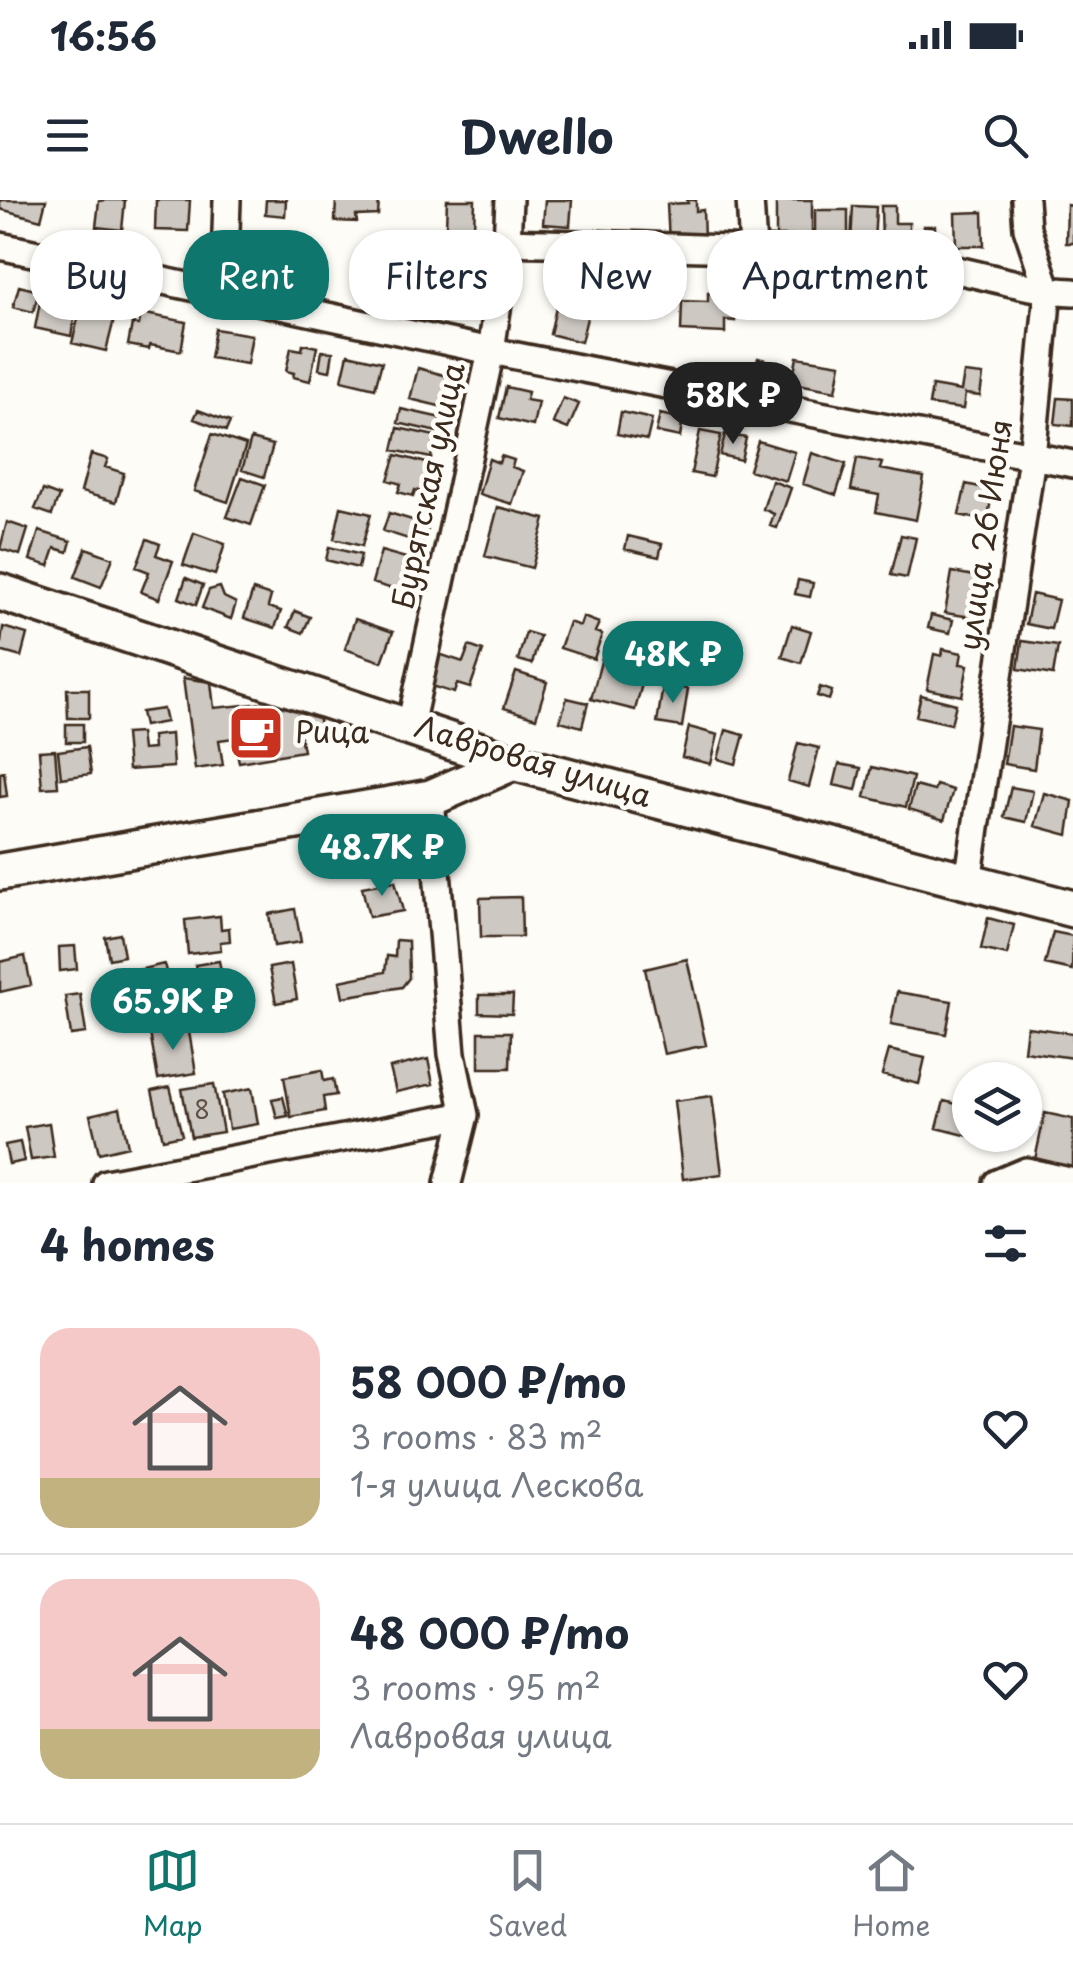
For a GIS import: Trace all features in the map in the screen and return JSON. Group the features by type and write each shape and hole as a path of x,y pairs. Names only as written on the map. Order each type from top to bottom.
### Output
{"street":[{"path":"226,230 227,200"},
{"name":"Бурятская улица","path":"507,230 508,200"},
{"path":"750,200 751,230"},
{"name":"улица 26 Июня","path":"968,881 1060,292 1027,228 1025,200"},
{"path":"523,242 707,247"},
{"path":"0,246 183,285"},
{"path":"964,272 1060,292"},
{"path":"329,316 1073,464"},
{"name":"Бурятская улица","path":"410,726 496,320"},
{"name":"Лавровая улица","path":"0,592 513,762 1073,909"},
{"path":"0,872 431,798 513,762"},
{"path":"431,798 452,1054 464,1114 448,1183"},
{"path":"106,1183 464,1114"},
{"path":"997,1183 1026,1171 1073,1182"}],"building":[{"path":"0,200 46,200 41,220 0,209"},
{"path":"125,200 122,230 96,227 99,201"},
{"path":"156,200 190,200 188,230 155,230"},
{"path":"266,200 286,200 285,216 265,214"},
{"path":"336,200 379,200 378,215 356,216 357,222 335,221"},
{"path":"447,200 475,200 474,229 446,228"},
{"path":"545,200 572,200 570,226 543,224"},
{"path":"687,200 696,200 696,211 703,210 704,240 687,241 687,230 668,230 667,204 688,203"},
{"path":"776,200 812,200 812,230 776,230"},
{"path":"1067,205 1073,206 1073,243 1066,243"},
{"path":"853,206 876,207 875,230 852,230"},
{"path":"881,206 895,206 895,223 909,223 909,230 882,230"},
{"path":"815,210 848,210 848,230 815,230"},
{"path":"983,212 984,246 964,246 964,230 956,230 955,213"},
{"path":"19,286 30,289 30,311 13,307"},
{"path":"687,301 707,302 707,320 725,320 725,333 681,331 681,320 687,320"},
{"path":"163,317 186,322 181,351 128,345 132,324 139,325 140,320"},
{"path":"37,320 74,320 71,336 35,328"},
{"path":"78,320 114,320 106,351 72,343"},
{"path":"553,320 586,320 581,342 550,334"},
{"path":"215,329 252,335 247,364 210,358"},
{"path":"303,344 317,347 310,381 286,371 291,348 302,350"},
{"path":"322,351 333,352 330,371 319,369"},
{"path":"348,354 382,362 375,388 342,380"},
{"path":"797,357 841,364 836,391 792,383"},
{"path":"758,358 777,363 772,380 754,375"},
{"path":"418,368 451,377 443,407 410,399"},
{"path":"964,373 983,375 980,396 965,394 963,409 929,405 932,386 961,391"},
{"path":"506,387 528,392 526,400 538,402 533,426 499,418"},
{"path":"563,398 579,404 568,429 553,423"},
{"path":"1058,398 1073,399 1073,426 1055,424"},
{"path":"401,409 441,418 437,432 398,423"},
{"path":"198,410 230,422 226,431 194,419"},
{"path":"621,412 652,419 647,440 617,434"},
{"path":"660,414 683,419 680,437 656,432"},
{"path":"398,428 435,436 431,458 393,450"},
{"path":"700,431 721,435 712,477 691,473"},
{"path":"212,434 246,445 228,502 194,491"},
{"path":"725,434 746,438 741,460 720,455"},
{"path":"251,439 273,445 264,477 242,470"},
{"path":"758,441 795,452 786,481 749,470"},
{"path":"812,453 846,464 836,495 803,484"},
{"path":"91,454 108,459 105,467 124,473 116,502 81,492"},
{"path":"396,455 430,464 422,492 415,490 413,496 398,492 401,484 388,480"},
{"path":"501,456 514,460 512,467 523,471 512,504 479,494 489,459 499,463"},
{"path":"857,458 882,463 880,469 924,477 916,520 876,512 879,495 851,490"},
{"path":"242,477 265,485 251,525 227,517"},
{"path":"772,481 791,488 777,528 770,526 774,514 763,509"},
{"path":"966,484 993,490 987,521 959,515"},
{"path":"43,490 59,496 52,515 35,509"},
{"path":"341,507 371,514 362,546 334,539"},
{"path":"498,507 545,519 532,568 485,556"},
{"path":"389,513 429,525 424,544 383,531"},
{"path":"7,522 28,529 20,555 0,549"},
{"path":"39,531 71,541 68,552 55,548 49,566 30,560"},
{"path":"194,533 225,544 215,575 183,565"},
{"path":"901,535 916,538 907,578 891,575"},
{"path":"628,536 662,544 659,557 625,549"},
{"path":"147,539 160,544 156,555 173,561 159,599 141,592 149,572 136,567"},
{"path":"329,547 361,555 358,568 326,560"},
{"path":"86,548 113,558 101,587 75,577"},
{"path":"381,551 424,563 414,595 372,583"},
{"path":"952,572 986,578 978,618 945,613"},
{"path":"186,578 203,585 196,605 179,598"},
{"path":"798,580 813,583 810,597 795,594"},
{"path":"220,587 224,597 236,603 231,619 202,608 209,590"},
{"path":"253,590 271,596 268,607 281,611 275,628 244,618"},
{"path":"1032,594 1058,600 1051,629 1026,624"},
{"path":"295,611 310,617 303,633 288,627"},
{"path":"931,615 953,620 950,633 928,628"},
{"path":"583,617 599,623 595,632 602,634 594,659 560,648 569,622 580,626"},
{"path":"355,619 393,632 382,662 345,649"},
{"path":"792,625 811,631 801,663 782,657"},
{"path":"3,627 27,634 21,657 0,651"},
{"path":"654,628 675,634 670,648 649,641"},
{"path":"526,632 540,636 532,664 518,660"},
{"path":"1022,641 1058,646 1053,675 1018,669"},
{"path":"469,646 483,651 470,688 457,684 454,693 428,685 439,654 463,662"},
{"path":"943,649 962,653 960,664 968,665 962,696 927,689 934,654 942,656"},
{"path":"627,652 649,658 635,710 591,699 603,654 625,659"},
{"path":"652,661 664,665 658,681 646,676"},
{"path":"516,672 547,682 536,718 504,708"},
{"path":"183,678 211,682 214,708 293,700 296,709 316,706 320,725 299,729 303,751 239,762 234,738 219,740 223,765 195,769"},
{"path":"663,686 688,689 682,727 657,723"},
{"path":"820,687 832,691 829,700 817,696"},
{"path":"67,689 89,689 89,718 68,718"},
{"path":"921,695 956,704 951,724 916,716"},
{"path":"567,698 588,703 582,727 560,721"},
{"path":"163,709 166,722 144,726 141,712"},
{"path":"66,724 83,724 83,742 66,742"},
{"path":"1010,726 1039,730 1034,769 1004,764"},
{"path":"689,727 718,735 711,764 682,757"},
{"path":"726,730 744,735 736,764 718,759"},
{"path":"140,733 142,750 153,749 152,736 171,734 173,767 128,770 125,734"},
{"path":"798,743 819,748 809,787 788,781"},
{"path":"87,747 91,774 61,778 58,751"},
{"path":"55,750 58,787 42,788 39,751"},
{"path":"839,764 861,768 856,790 834,785"},
{"path":"872,767 913,777 906,807 865,797"},
{"path":"4,772 7,796 0,797 0,773"},
{"path":"936,785 953,790 944,820 909,809 915,786 934,791"},
{"path":"1011,787 1033,791 1026,822 1004,817"},
{"path":"1044,793 1073,801 1068,835 1035,826"},
{"path":"395,881 403,911 369,917 362,887"},
{"path":"521,897 522,937 481,937 480,898"},
{"path":"295,909 301,942 274,946 269,914"},
{"path":"220,916 221,929 229,928 230,941 220,942 221,950 188,954 185,920"},
{"path":"988,918 1014,925 1007,955 981,949"},
{"path":"1053,932 1073,936 1072,970 1045,964"},
{"path":"120,934 124,956 109,959 105,937"},
{"path":"396,940 408,941 409,978 402,987 343,997 340,981 385,972 387,956 395,957"},
{"path":"75,946 77,969 60,971 59,947"},
{"path":"25,956 31,985 0,992 0,962"},
{"path":"687,959 706,1045 664,1054 645,969"},
{"path":"219,961 224,985 200,989 195,965"},
{"path":"164,964 170,987 159,990 163,1007 140,1013 130,972"},
{"path":"291,964 297,999 276,1003 269,968"},
{"path":"214,991 218,1008 205,1012 200,994"},
{"path":"897,992 952,1001 946,1034 891,1024"},
{"path":"80,994 86,1033 71,1035 65,996"},
{"path":"479,995 513,995 512,1014 479,1013"},
{"path":"188,1026 196,1073 158,1079 150,1033"},
{"path":"1027,1027 1073,1033 1073,1058 1024,1051"},
{"path":"479,1032 511,1032 510,1068 479,1068"},
{"path":"889,1050 925,1058 919,1084 882,1075"},
{"path":"428,1059 433,1084 396,1092 390,1068"},
{"path":"322,1070 324,1081 333,1079 336,1095 323,1097 325,1111 291,1117 284,1077"},
{"path":"214,1084 223,1132 191,1137 182,1089"},
{"path":"170,1087 182,1135 163,1139 152,1091"},
{"path":"252,1088 258,1124 229,1129 223,1094"},
{"path":"712,1096 722,1174 683,1179 674,1101"},
{"path":"283,1097 288,1116 277,1118 272,1099"},
{"path":"944,1101 952,1103 952,1132 937,1128"},
{"path":"120,1108 128,1146 99,1153 90,1115"},
{"path":"1045,1113 1073,1119 1073,1172 1034,1164 1037,1152 1042,1152"},
{"path":"49,1123 54,1157 31,1160 25,1127"},
{"path":"20,1142 24,1161 9,1164 5,1145"}],"place":[{"name":"Рица","path":"256,733"}]}
